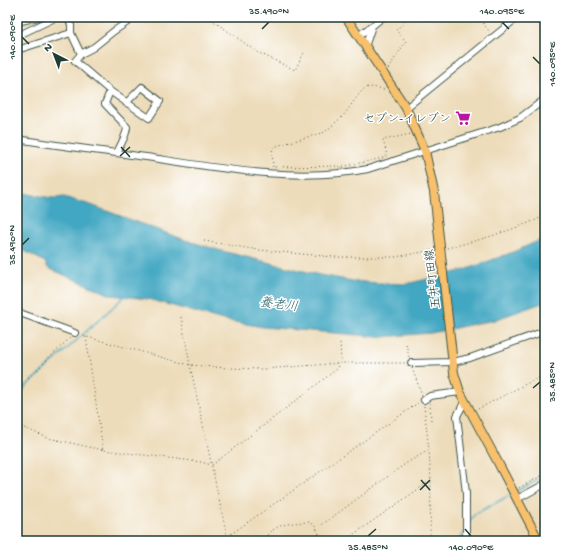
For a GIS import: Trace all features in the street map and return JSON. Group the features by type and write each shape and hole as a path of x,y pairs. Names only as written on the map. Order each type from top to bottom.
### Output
{"main road":[{"name":"五井町田線","path":"346,17 406,108 425,151 434,192 437,250 451,338 454,373 460,392 539,541"}],"street":[{"path":"17,22 38,17"},
{"path":"17,36 57,17"},
{"path":"68,17 71,25 71,34 81,54"},
{"path":"126,103 142,87 160,101 149,118 126,103 110,91 75,61 81,54 94,47 114,30 135,17"},
{"path":"358,36 383,17"},
{"path":"406,108 518,17"},
{"path":"539,17 545,24"},
{"path":"366,47 372,26"},
{"path":"17,50 71,34"},
{"path":"110,91 104,104 127,127 117,153"},
{"path":"17,139 227,169 310,174 350,172 368,169 500,127 520,118 545,99"},
{"path":"17,312 75,333"},
{"path":"411,363 453,362 470,358 545,331"},
{"path":"424,400 430,396 460,392"},
{"path":"465,401 457,416 466,493 466,541"},
{"path":"517,499 545,484"}],"path":[{"path":"208,17 257,52 295,70 305,51"},
{"path":"384,76 406,41 396,30 410,17"},
{"path":"478,17 494,36"},
{"path":"396,93 379,88 365,88 343,116 325,132 273,147 273,167 346,166 384,158 387,155 383,140 417,132"},
{"path":"204,241 259,250 334,257 395,257 437,250 486,239 545,216"},
{"path":"181,317 228,541"},
{"path":"17,389 75,333 190,365 264,369 341,363 411,363"},
{"path":"86,337 103,450"},
{"path":"212,465 337,369 341,363 340,341"},
{"path":"406,344 424,400 431,481 430,541"},
{"path":"471,412 545,374"},
{"path":"430,396 431,420"},
{"path":"221,541 424,400"},
{"path":"17,425 48,438 103,450 201,462 212,465"},
{"path":"316,529 405,464 429,450"},
{"path":"513,491 545,474"},
{"path":"344,541 431,481"},
{"path":"262,541 273,529 278,526 309,522 316,529 323,541"},
{"path":"308,541 319,534"}],"water":[{"name":"養老川","path":"17,192 52,198 64,197 91,205 185,240 222,251 320,275 353,281 406,284 465,270 545,238 545,302 494,320 431,333 382,337 263,327 223,320 148,299 111,295 48,268 45,262 17,247"}],"waterway":[{"path":"17,395 125,296"},
{"path":"517,491 545,476"},
{"path":"468,524 475,514 512,494"},
{"path":"458,541 463,533"}],"place":[{"name":"セブン-イレブン","path":"463,118"}]}
